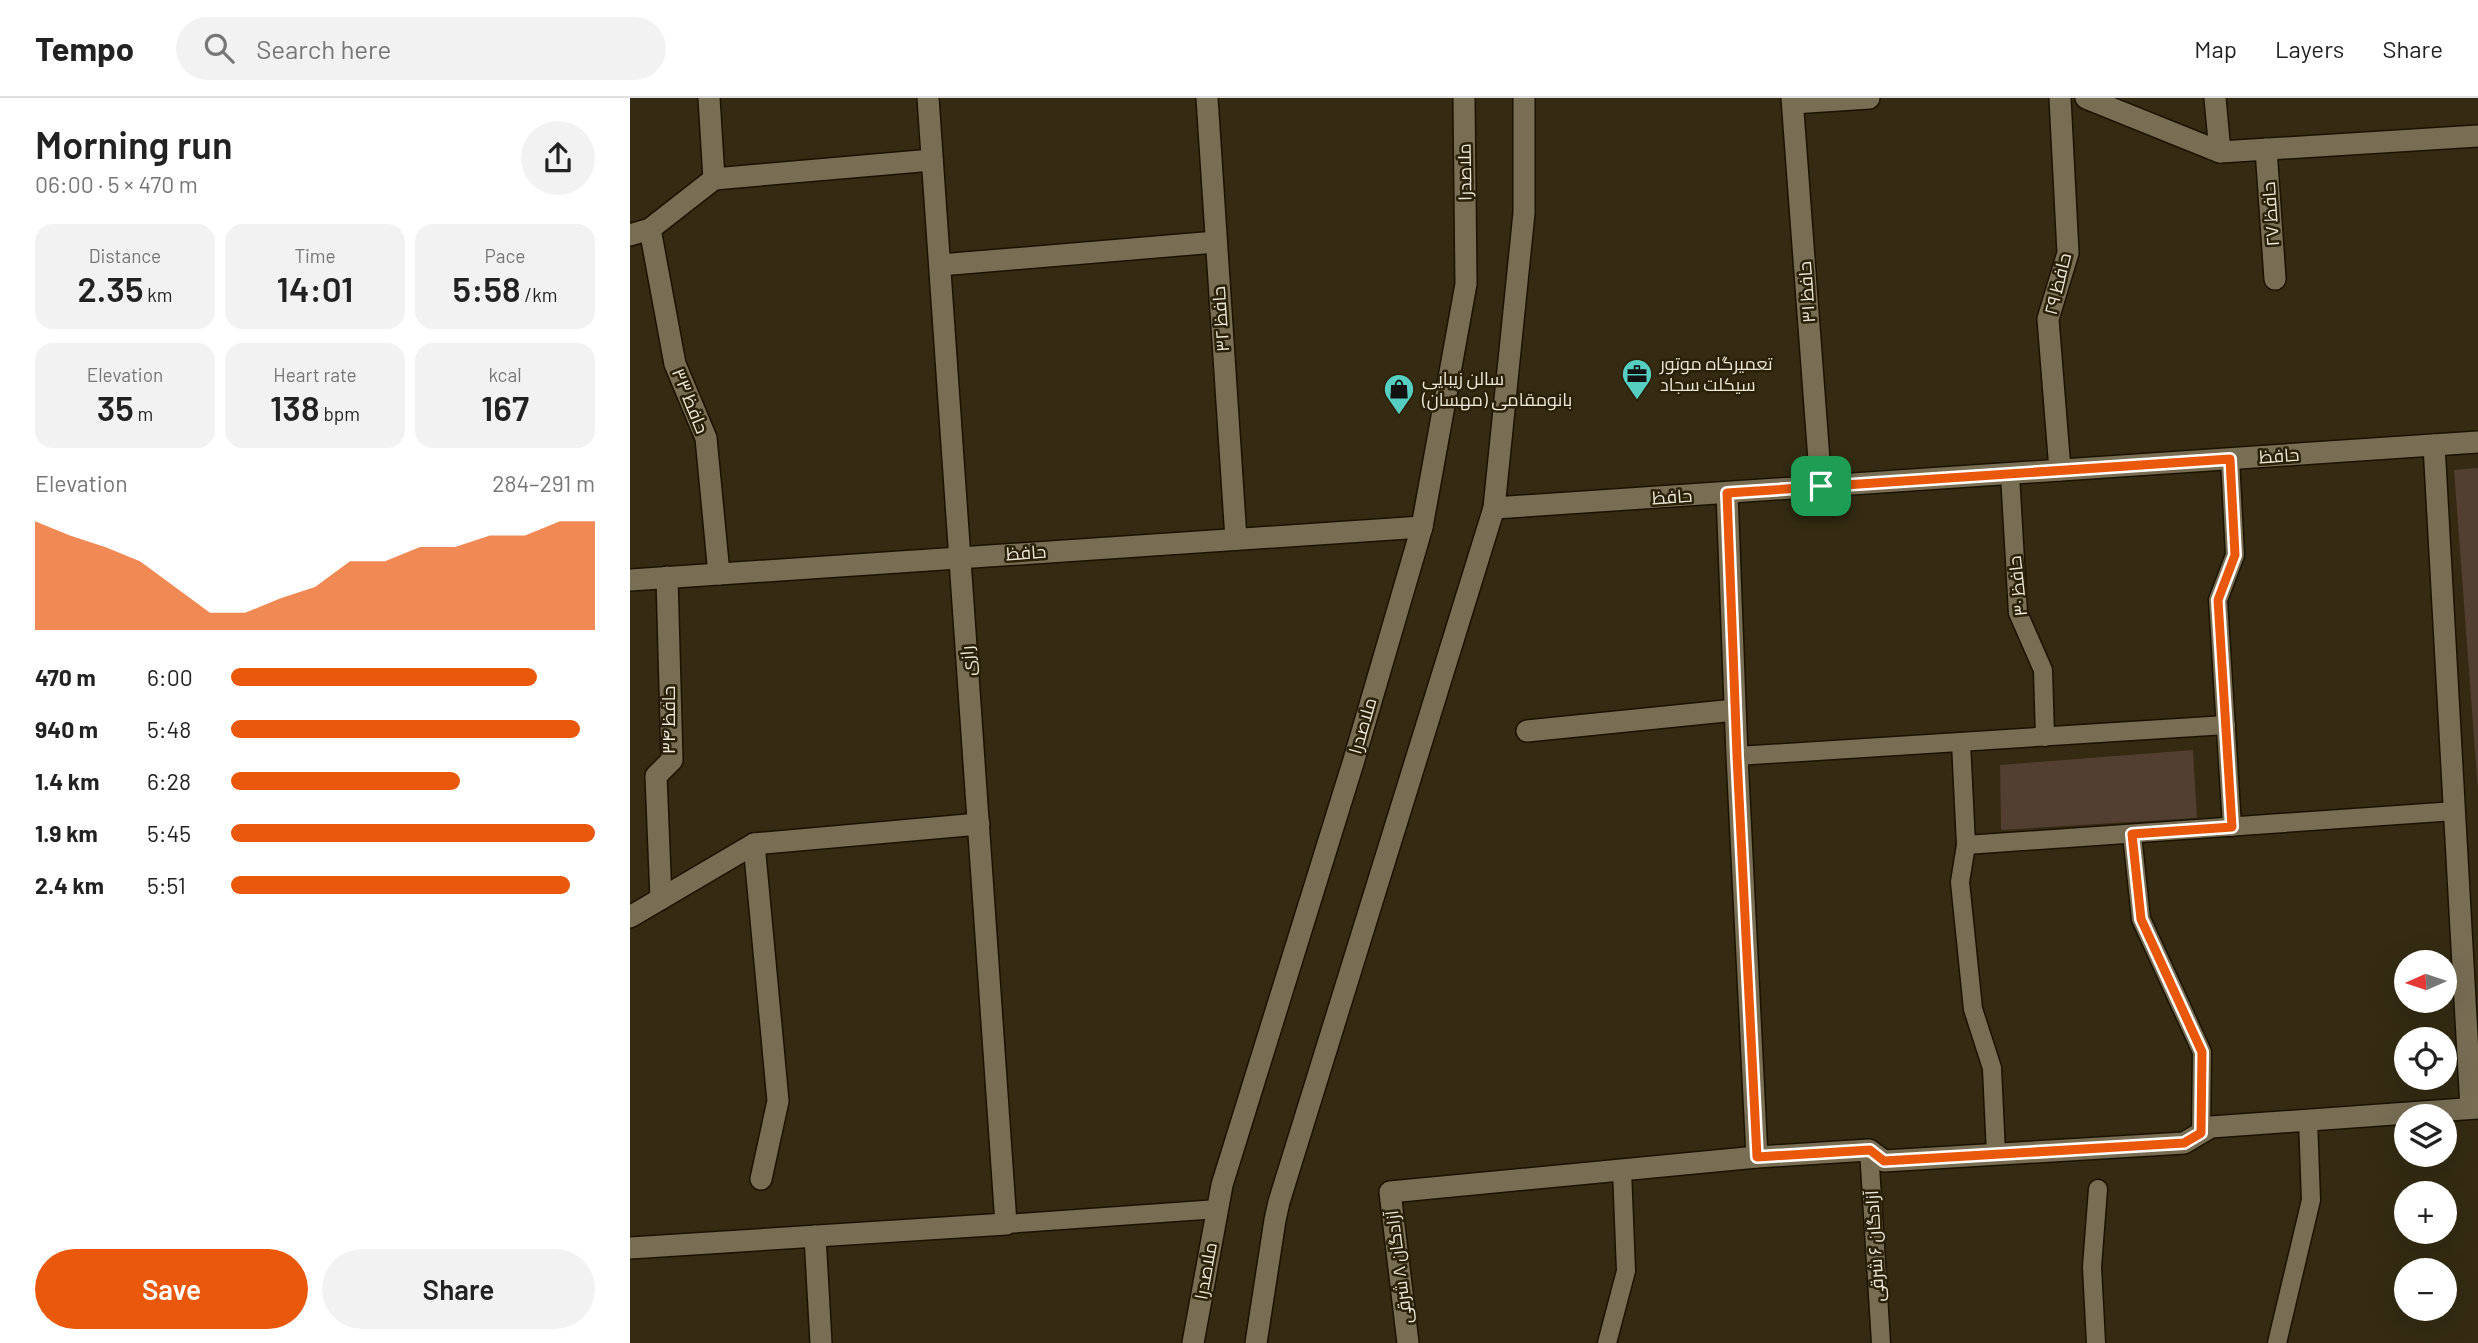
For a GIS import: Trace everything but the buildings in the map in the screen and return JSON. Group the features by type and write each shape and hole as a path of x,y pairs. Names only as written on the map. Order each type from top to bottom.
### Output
{"street":[{"path":"709,98 715,179"},
{"name":"رازی","path":"928,98 1006,1224"},
{"name":"حافظ ۳۲","path":"1206,98 1236,539"},
{"name":"ملاصدرا","path":"1193,1343 1222,1185 1353,763 1422,527 1466,284 1464,98"},
{"path":"1256,1343 1279,1202 1494,508 1524,214 1524,98"},
{"path":"1792,100 1869,98"},
{"name":"حافظ ۲۹","path":"2060,98 2068,254 2048,319 2060,470"},
{"path":"2086,98 2220,152 2478,136"},
{"path":"2215,98 2220,152"},
{"name":"حافظ ۳۱","path":"1792,100 1821,486"},
{"name":"حافظ ۲۷","path":"2266,149 2275,279"},
{"path":"640,232 715,179 932,160"},
{"name":"حافظ ۳۳","path":"640,232 675,364 706,438 719,574"},
{"path":"940,265 1216,242"},
{"name":"حافظ","path":"1494,508 2478,442"},
{"path":"1622,1170 1757,1157 1870,1150 1884,1161 2184,1143 2211,1127 2475,1108 2434,445"},
{"path":"1727,493 1757,1157"},
{"name":"حافظ","path":"630,580 1422,527"},
{"name":"حافظ ۳۴","path":"661,899 656,776 672,760 667,577"},
{"path":"1527,731 1735,710"},
{"path":"630,918 754,845 979,824"},
{"path":"754,845 778,1101 761,1179"},
{"name":"آزادگان ۸ شرقی","path":"1408,1343 1390,1192 1622,1170"},
{"path":"630,1248 1006,1224"},
{"path":"816,1236 821,1343"}],"lane":[{"path":"2230,459 2235,555 2218,600 2232,827"},
{"name":"حافظ ۳۰","path":"2010,474 2018,613 2042,670 2045,737"},
{"path":"1737,756 2226,725"},
{"path":"1961,742 1966,845 1960,881 1973,1009 1992,1068 1996,1154"},
{"path":"1966,845 2455,811"},
{"path":"2132,834 2141,919 2202,1052 2201,1133"},
{"path":"2277,1343 2311,1200 2308,1120"},
{"name":"آزادگان ۶ شرقی","path":"1870,1150 1881,1343"},
{"path":"1607,1343 1626,1271 1622,1170"},
{"path":"2096,1343 2092,1267 2098,1189"},
{"path":"1006,1224 1218,1209"}],"shaded area":[{"path":"2478,468 2478,791 2454,470"},
{"path":"2193,750 2197,818 2001,830 2000,765"}],"place":[{"name":"تعمیرگاه موتور سیکلت سجاد","path":"1637,401"},
{"name":"سالن زیبایی بانومقامی (مهسان)","path":"1399,416"}],"route":[{"path":"2230,459 2235,555 2218,600 2232,827 2132,834 2141,919 2202,1052 2201,1133 2184,1143 1884,1161 1870,1150 1757,1157 1727,493 1821,486 2230,459"}]}
